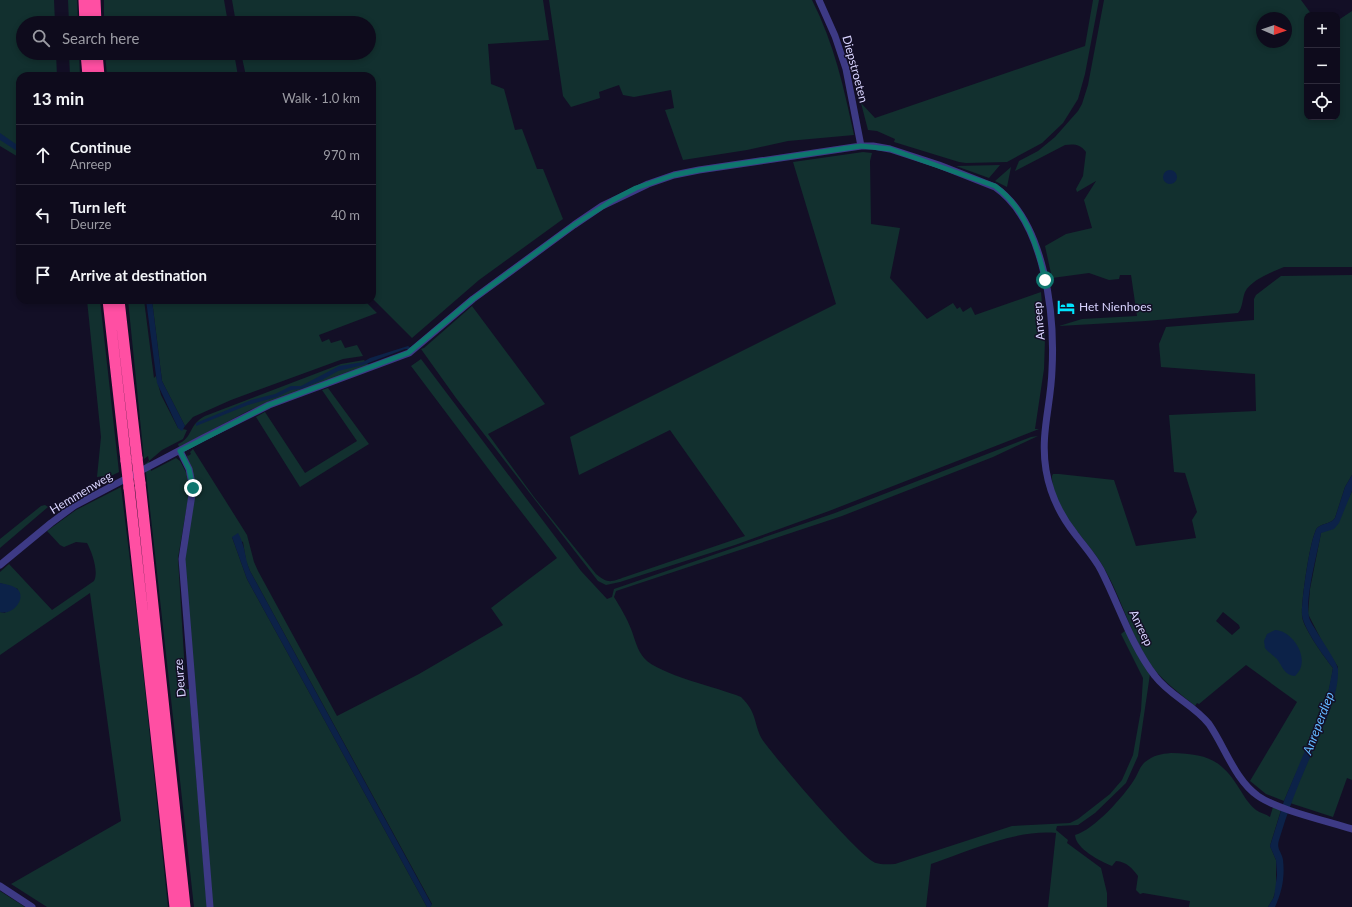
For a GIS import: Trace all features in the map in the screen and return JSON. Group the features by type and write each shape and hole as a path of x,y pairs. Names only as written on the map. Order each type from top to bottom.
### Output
{"highway":[{"path":"84,0 85,16"},
{"path":"95,0 96,16"},
{"path":"87,60 88,72"},
{"path":"98,60 99,72"},
{"path":"109,304 131,459 140,483 185,907"},
{"path":"119,304 131,459 129,488 174,907"}],"street":[{"name":"Diepstroeten","path":"819,0 835,36 846,70 861,146"},
{"name":"Anreep","path":"180,451 269,405 408,353 473,299 574,225 608,203 636,188 674,175 699,170 861,146 890,149 995,186 1008,196 1014,204 1033,239 1041,262 1049,300 1052,372 1044,427 1044,453 1050,488 1063,518 1100,569 1142,656 1156,678 1193,708 1207,722 1248,787 1263,799 1280,806 1352,829"},
{"name":"Hemmenweg","path":"0,565 74,506 180,451"},
{"name":"Deurze","path":"180,451 192,481 191,502 182,559 210,907"},
{"path":"0,886 32,907"}],"green space":[{"path":"0,0 54,0 55,16 16,16 16,60 56,60 57,72 16,72 16,156 0,146"},
{"path":"68,0 77,0 78,16 69,16"},
{"path":"104,0 224,0 227,16 104,16"},
{"path":"232,0 543,0 549,40 488,44 491,84 504,89 515,130 522,129 537,169 543,169 563,219 479,280 412,338 376,302 376,72 245,72 243,60 376,60 376,16 235,16"},
{"path":"549,0 812,0 820,16 832,49 842,83 854,135 788,141 747,150 683,160 665,110 674,108 671,90 634,97 623,95 619,85 599,92 600,98 571,107 563,96"},
{"path":"1093,0 1099,0 1085,74 1078,99 1063,123 1042,143 1007,162 966,163 894,142 895,139 877,131 868,130 861,103 875,118 1085,46"},
{"path":"1104,0 1301,0 1310,12 1304,12 1304,120 1340,120 1340,19 1352,11 1352,267 1284,267 1274,271 1262,277 1248,288 1245,292 1241,308 1238,313 1146,321 1059,326 1082,319 1137,316 1131,275 1120,275 1119,279 1109,280 1089,273 1052,278 1045,246 1066,234 1092,228 1084,200 1096,181 1077,192 1076,189 1083,176 1086,152 1077,145 1065,145 1015,171 1019,161 1038,151 1055,137 1078,111 1082,104 1088,85"},
{"path":"69,60 79,60 80,72 70,72"},
{"path":"106,60 235,60 237,72 107,72"},
{"path":"863,152 872,153 870,161 871,224 900,228 890,278 927,319 953,303 957,309 960,307 963,312 971,307 975,315 1041,292 1045,339 1044,369 1035,429 1039,429 829,511 735,545 620,582 606,585 598,581 456,398 421,349 472,306 545,404 488,434 534,497 596,574 607,581 616,580 745,536 670,430 579,475 570,437 836,304 793,162"},
{"path":"1000,165 989,178 956,166"},
{"path":"1011,167 1007,187 995,181"},
{"path":"1352,275 1352,475 1345,487 1335,518 1319,526 1314,534 1306,570 1302,609 1303,621 1306,628 1333,668 1326,701 1320,718 1284,801 1266,794 1250,781 1297,702 1246,665 1195,706 1168,684 1158,674 1145,656 1131,628 1113,584 1105,570 1097,557 1068,520 1053,487 1052,476 1053,474 1059,474 1114,480 1136,546 1196,538 1192,520 1197,512 1185,473 1174,472 1169,415 1256,411 1255,374 1161,367 1159,344 1166,327 1254,320 1254,299 1256,295 1281,276","holes":["1223,612 1239,625 1240,628 1232,635 1216,621"]},
{"path":"87,304 100,304 119,472 113,475 97,477 101,437"},
{"path":"128,304 145,304 154,378 156,376 161,395 178,428 187,430 183,439 162,450 149,461 148,456 144,459"},
{"path":"152,304 368,304 377,313 319,335 322,342 329,339 331,343 341,340 345,348 357,345 363,356 343,359 231,400 193,417 185,426 162,381"},
{"path":"421,359 581,571 607,599 612,597 614,589 835,513 1031,437 1038,436 993,457 842,516 616,591 614,597 628,621 638,648 644,658 662,670 741,697 751,709 758,731 764,742 801,787 854,845 876,863 883,864 895,864 1012,826 1070,823 1078,819 1110,794 1122,780 1133,755 1141,710 1143,678 1121,634 1126,630 1150,674 1138,756 1126,783 1095,813 1078,825 1057,826 1056,830 1068,840 1067,843 1101,868 1107,893 1107,907 1048,907 1056,833 1041,833 1025,834 993,842 931,864 926,907 430,907 432,904 250,571 246,561 243,542 232,537 247,579 427,907 213,907 183,559 192,512 187,455 188,456 191,454 190,452 193,449 247,535 258,571 337,716 419,674 503,625 491,608 557,558 411,366"},
{"path":"364,360 369,365 250,410 179,447 178,444 186,438 196,423 205,416 341,364"},
{"path":"328,388 369,444 300,487 256,417 265,412 305,473 357,441 322,390"},
{"path":"176,458 180,461 188,476 190,488 178,558 186,689 189,689 207,907 194,907 145,464 149,461 151,471"},
{"path":"121,487 139,634 168,907 47,907 11,884 121,821 90,593 0,655 0,612 5,613 18,589 0,583 0,572 9,564 52,610 94,581 96,573 95,567 91,551 87,543 76,542 64,547 60,545 47,531 76,510"},
{"path":"1352,491 1352,780 1347,778 1333,817 1290,803 1322,728 1338,667 1324,645 1308,614 1310,589 1321,533 1339,514"},
{"path":"45,505 48,507 0,548 0,539 41,506"},
{"path":"1171,753 1192,754 1217,763 1224,768 1253,808 1270,817 1273,807 1281,810 1270,846 1276,860 1276,889 1273,899 1268,907 1189,907 1190,901 1143,893 1140,894 1136,890 1138,876 1134,870 1123,863 1116,861 1112,866 1101,861 1084,850 1076,840 1075,835 1091,827 1116,803 1129,787 1145,762 1158,755"},
{"path":"0,891 25,907 0,907"}],"water":[{"path":"0,133 16,144 16,150 0,140"},
{"path":"1170,170 1175,172 1177,177 1175,182 1170,184 1165,182 1163,177 1165,172"},
{"path":"147,304 152,304 162,381 185,426 182,431 178,428 157,383"},
{"path":"408,346 411,348 363,365 338,371 301,389 291,390 277,397 248,405 196,426 196,423 251,400 275,394 291,386 301,386 339,366 363,362 370,358"},
{"name":"Anreperdiep","path":"1352,475 1352,491 1339,523 1334,529 1321,533 1308,602 1310,620 1338,669 1336,691 1282,829 1278,846 1283,860 1284,872 1282,884 1275,907 1268,907 1274,897 1277,875 1276,860 1270,846 1284,801 1327,698 1333,668 1310,635 1303,621 1302,608 1304,584 1309,556 1314,534 1317,528 1335,518 1345,487"},
{"path":"238,533 250,571 432,905 430,907 427,907 247,579 232,537"},
{"path":"0,583 16,588 21,596 18,604 10,611 0,612"},
{"path":"1275,630 1289,636 1298,648 1302,663 1300,670 1295,676 1292,676 1286,672 1277,659 1265,648 1264,641 1267,634"}],"place":[{"name":"Het Nienhoes","path":"1066,307"}],"route":[{"path":"193,488 189,469 180,451 269,405 408,353 473,299 602,206 624,194 674,175 861,146 873,146 890,149 995,186 1008,196 1023,219 1033,239 1041,262 1045,280"}]}
